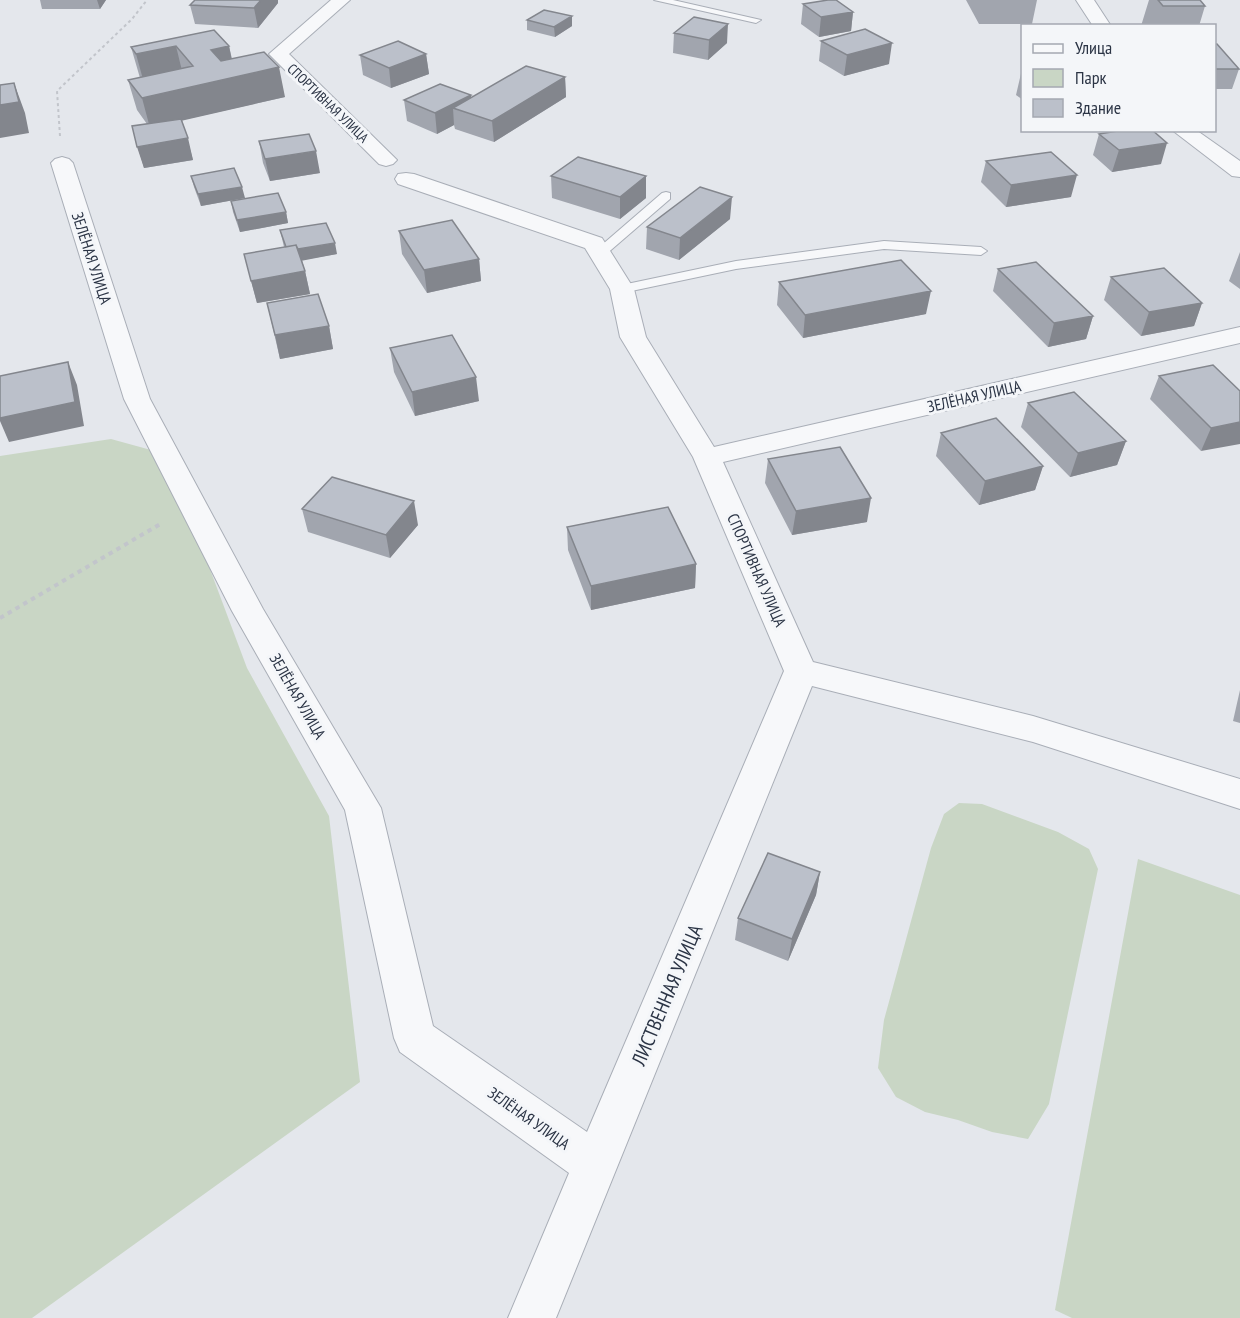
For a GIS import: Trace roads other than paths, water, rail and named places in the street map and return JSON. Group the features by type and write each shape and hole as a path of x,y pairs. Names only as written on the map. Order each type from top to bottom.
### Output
{"street":[{"name":"СПОРТИВНАЯ УЛИЦА","path":"340,0 278,54 396,169 594,243 622,289 633,338 707,457 801,671"},
{"path":"1085,0 1101,24"},
{"path":"1185,132 1240,171"},
{"name":"ЗЕЛЁНАЯ УЛИЦА","path":"62,163 137,399 248,611 363,808 415,1038 596,1165"},
{"name":"ЗЕЛЁНАЯ УЛИЦА","path":"707,457 1240,335"},
{"path":"801,671 1033,729 1240,794"},
{"name":"ЛИСТВЕННАЯ УЛИЦА","path":"532,1318 549,1247 596,1165 801,671"}],"lane":[{"path":"659,0 756,20"},
{"path":"600,253 666,196"},
{"path":"622,289 736,265 884,245 981,251"}]}
